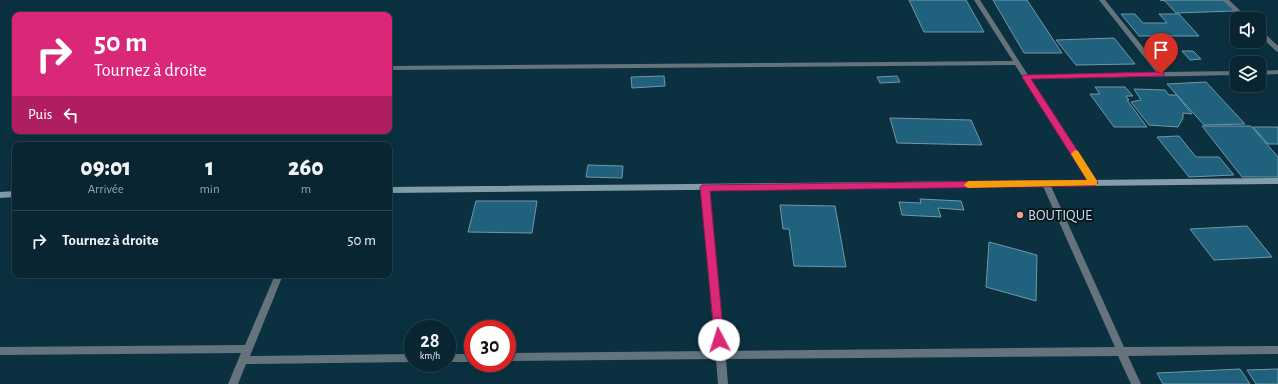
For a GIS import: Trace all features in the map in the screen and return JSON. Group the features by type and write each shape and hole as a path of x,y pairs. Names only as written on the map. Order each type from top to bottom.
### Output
{"street":[{"path":"977,0 1094,183"},
{"path":"1102,0 1161,74"},
{"path":"1226,0 1239,12"},
{"path":"1266,38 1278,50"},
{"path":"392,68 1017,64"},
{"path":"1266,73 1278,72"},
{"path":"1026,77 1230,73"},
{"path":"392,190 1278,181"},
{"path":"1046,184 1136,384"},
{"path":"705,187 723,384"},
{"path":"0,195 12,194"},
{"path":"234,384 278,278"},
{"path":"0,351 248,348"},
{"path":"516,357 1278,350"},
{"path":"244,360 404,358"}],"building":[{"path":"909,0 966,0 984,32 924,32"},
{"path":"993,0 1027,0 1062,53 1024,53"},
{"path":"1160,0 1223,0 1235,11 1176,13 1165,1"},
{"path":"1121,14 1135,14 1143,23 1167,23 1159,14 1179,14 1199,36 1139,36"},
{"path":"1114,38 1135,64 1076,65 1056,40"},
{"path":"1182,51 1193,51 1201,59 1190,60"},
{"path":"664,76 665,86 632,88 631,77"},
{"path":"897,76 900,82 880,83 877,77"},
{"path":"1206,82 1245,124 1204,125 1167,84"},
{"path":"1095,87 1125,87 1133,96 1126,96 1129,100 1127,100 1147,127 1114,127 1090,94 1100,94"},
{"path":"1134,89 1165,90 1169,95 1177,95 1192,114 1183,113 1183,118 1178,127 1149,125 1131,102 1141,100"},
{"path":"890,118 971,120 982,145 897,143"},
{"path":"1202,126 1251,126 1278,157 1278,177 1242,177"},
{"path":"1253,127 1278,127 1278,144 1268,144"},
{"path":"1179,136 1196,157 1219,157 1234,175 1189,177 1157,137"},
{"path":"588,165 623,166 622,178 586,177"},
{"path":"920,199 961,201 964,210 938,208 941,217 902,215 899,202 921,203"},
{"path":"476,201 537,201 532,233 468,232"},
{"path":"780,205 835,206 846,267 794,266 789,229 783,229"},
{"path":"1247,226 1272,257 1214,260 1190,229"},
{"path":"989,242 1037,255 1036,301 986,287"},
{"path":"1240,369 1250,384 1163,384 1157,373"},
{"path":"1278,369 1278,384 1256,384 1247,370"}],"slow traffic":[{"path":"968,185 1094,183 1075,154"}],"place":[{"name":"BOUTIQUE","path":"1020,215"}],"route":[{"path":"719,340 705,187 1094,183 1026,77 1161,74"}]}
